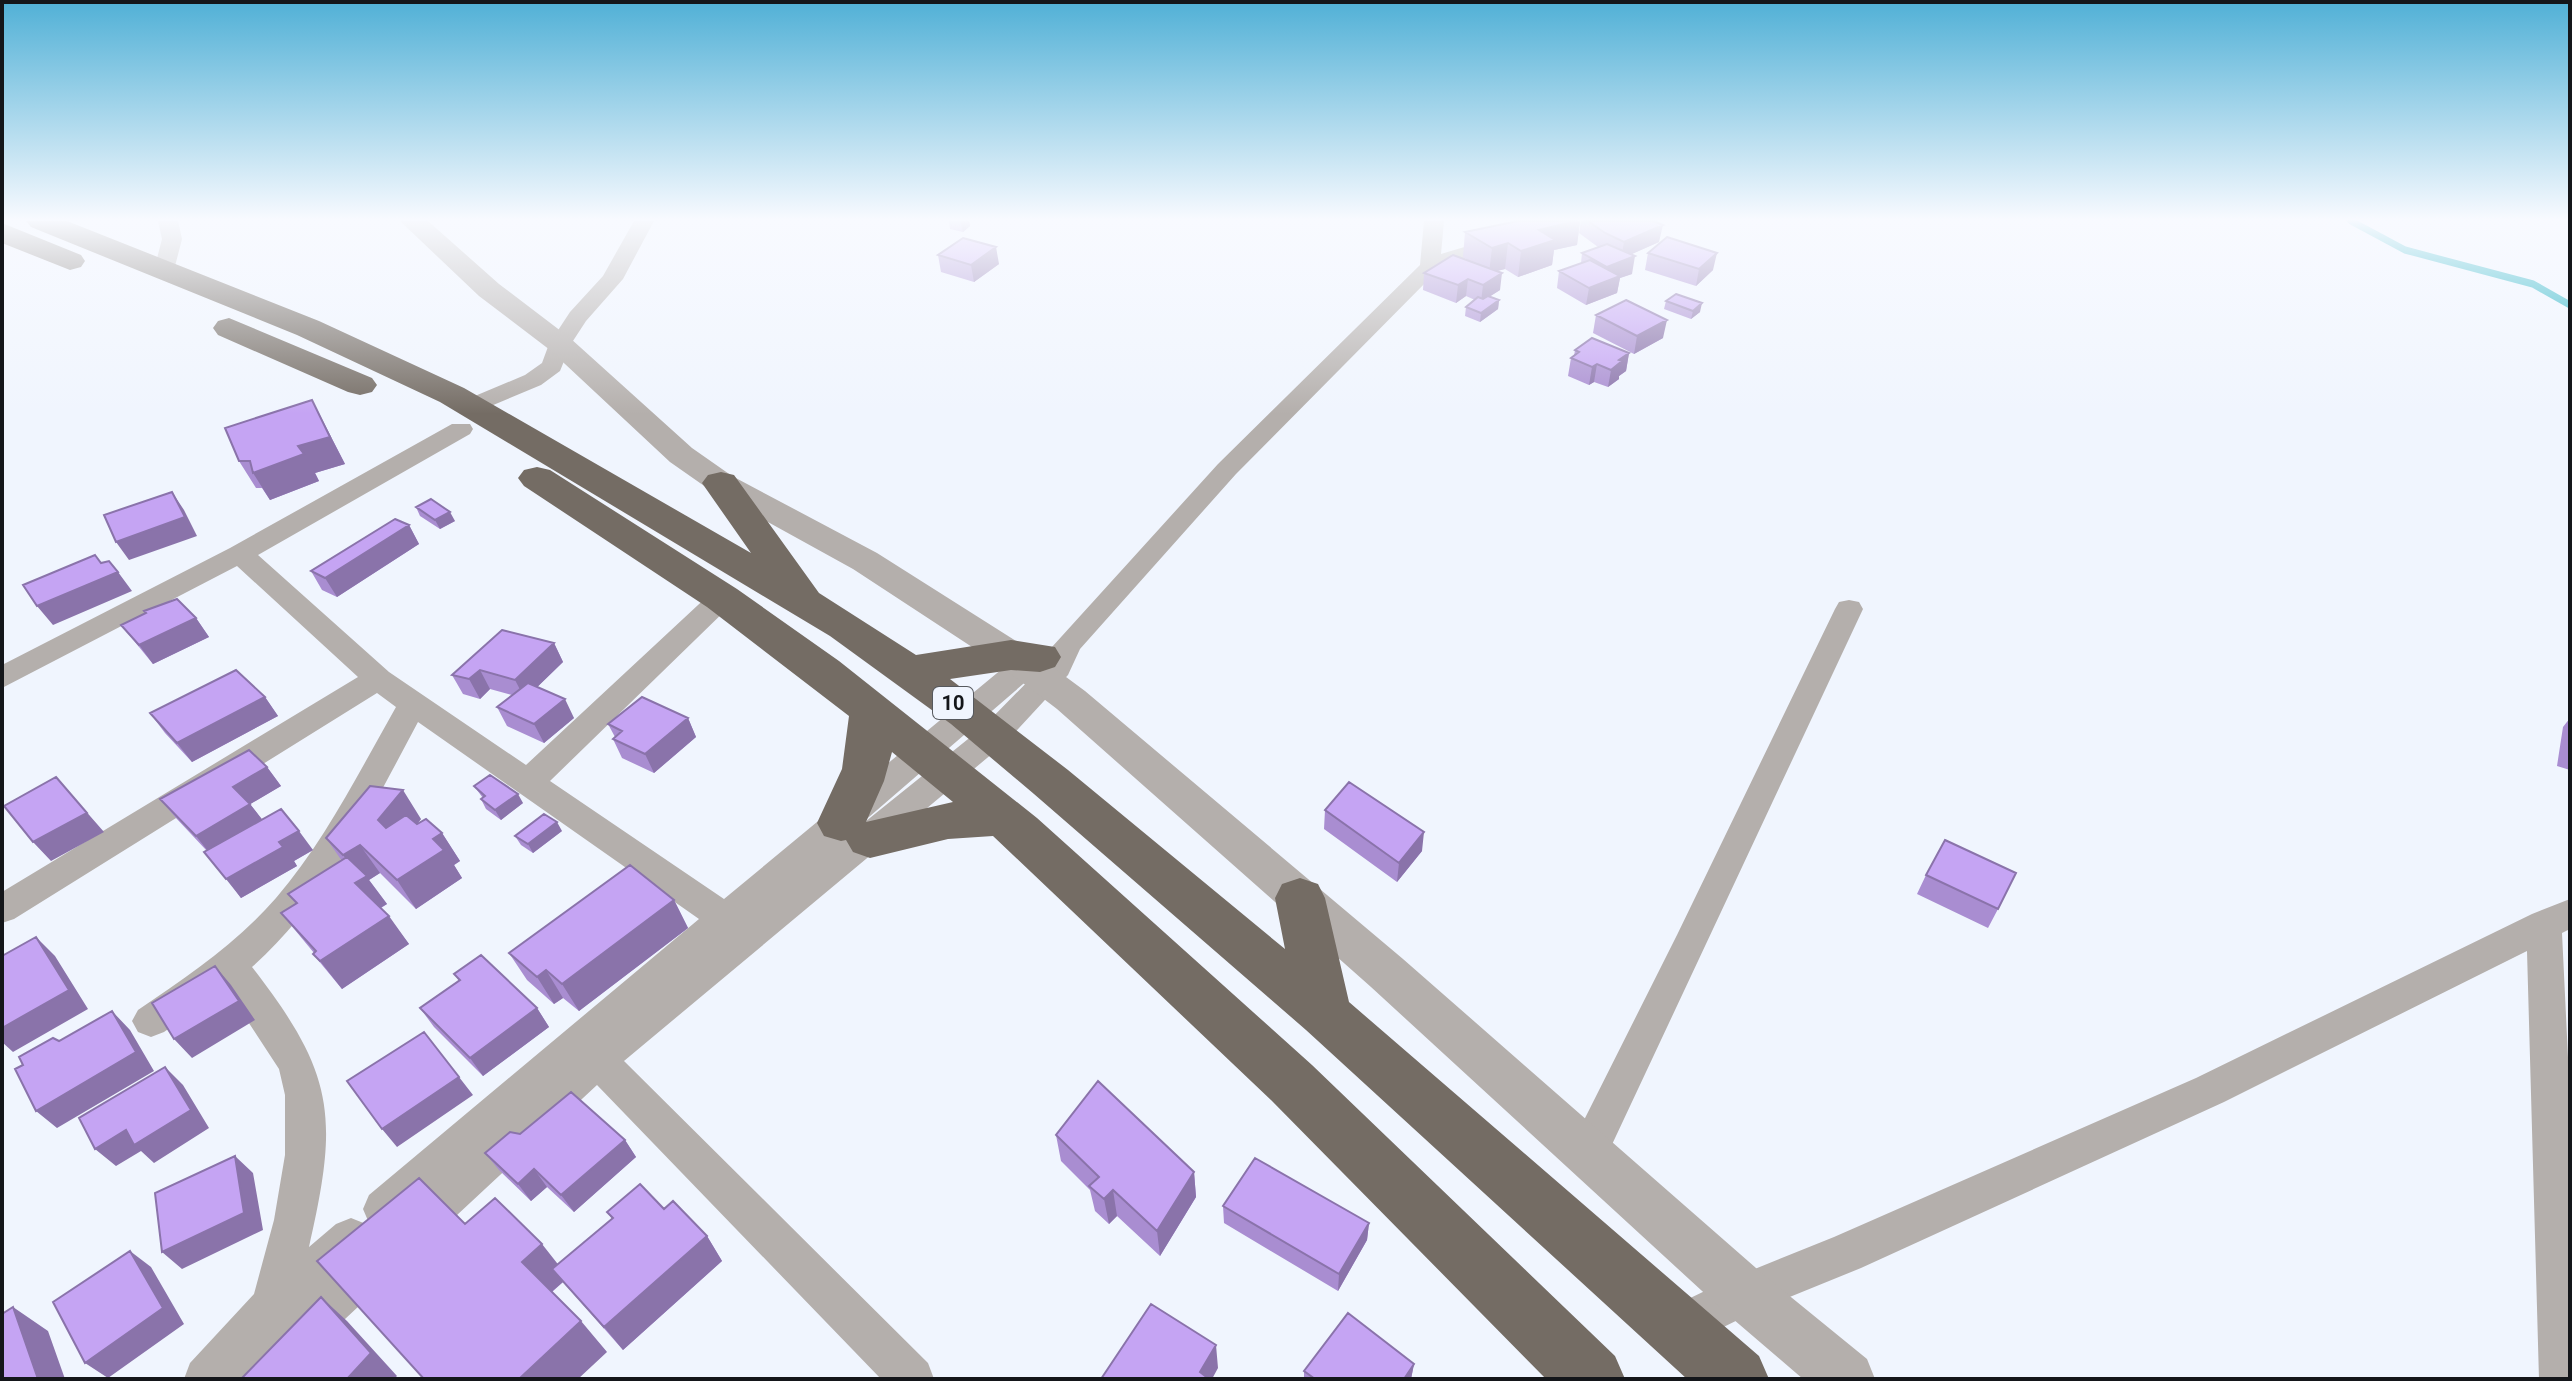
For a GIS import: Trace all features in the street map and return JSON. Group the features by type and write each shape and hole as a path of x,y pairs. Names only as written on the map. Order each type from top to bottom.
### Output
{"highway":[{"name":"10","path":"135,285 466,418 808,605 910,671 980,724 1325,1014 1736,1379"},
{"name":"10","path":"202,285 308,328 452,395 466,418 722,598 871,710 1003,817 1292,1083 1574,1375"},
{"path":"721,483 808,605"},
{"path":"910,671 1043,667"},
{"path":"871,710 870,759 856,831 1003,817"},
{"path":"1300,898 1325,1014"}],"street":[{"path":"484,285 560,344 655,432 721,483 865,561 1043,667 1587,1155 1847,1379"},
{"path":"2,678 240,554 547,371 578,317 606,285"},
{"path":"206,1379 273,1306 856,831 1043,667 1227,469 1411,285"},
{"path":"240,554 378,679 530,781 737,927"},
{"path":"530,781 722,598"},
{"path":"1587,1155 1849,609"},
{"path":"2,909 378,679"},
{"path":"151,1021 230,966 289,908 325,854 413,704"},
{"path":"1677,1328 1745,1294 1846,1253 2210,1090 2557,918 2561,1379"},
{"path":"255,1379 299,1331 598,1060 737,927"},
{"path":"230,966 298,1068 304,1096 306,1136 301,1189 273,1306"},
{"path":"598,1060 912,1379"}],"building":[{"path":"1676,294 1702,303 1693,311 1666,301"},
{"path":"1488,296 1499,300 1481,313 1466,307 1478,297 1483,299"},
{"path":"1626,300 1667,320 1637,336 1596,315"},
{"path":"1592,338 1629,353 1611,370 1597,364 1592,367 1571,358 1579,352 1575,350"},
{"path":"312,400 330,437 298,446 304,454 253,473 250,461 239,461 225,428"},
{"path":"172,492 185,517 116,542 104,515"},
{"path":"431,499 450,512 435,520 416,507"},
{"path":"395,519 409,525 325,578 311,571"},
{"path":"95,555 101,563 109,561 118,572 37,606 23,585"},
{"path":"177,599 196,618 139,645 121,625 146,613 144,611"},
{"path":"502,630 554,643 515,680 480,670 469,679 452,675"},
{"path":"236,670 265,697 177,743 150,713"},
{"path":"528,683 565,699 534,724 497,707"},
{"path":"642,697 688,718 645,754 613,739 622,731 608,724"},
{"path":"249,750 267,767 233,787 250,804 196,836 160,799"},
{"path":"490,775 518,794 495,810 481,799 485,796 474,786"},
{"path":"56,777 87,813 33,842 4,806"},
{"path":"1349,782 1424,832 1399,863 1325,810"},
{"path":"370,786 403,790 378,820 386,828 406,815 417,824 426,819 442,833 433,839 444,850 397,880 360,845 343,855 326,838"},
{"path":"281,809 299,831 279,842 283,847 226,879 204,852"},
{"path":"544,814 557,822 528,844 515,836"},
{"path":"1945,840 2016,873 1998,909 1926,875"},
{"path":"347,857 367,876 355,883 389,916 320,961 313,954 316,951 281,913 297,903 288,894"},
{"path":"630,865 674,900 562,984 546,970 537,977 509,953"},
{"path":"36,937 69,990 2,1028 2,956"},
{"path":"481,955 537,1008 470,1058 420,1008 460,980 454,974"},
{"path":"215,966 239,1001 174,1039 152,1003"},
{"path":"112,1011 136,1052 36,1111 15,1069 23,1065 19,1057 53,1038 59,1041"},
{"path":"424,1032 459,1077 382,1129 347,1081"},
{"path":"165,1067 191,1110 134,1145 126,1130 95,1149 79,1118"},
{"path":"1098,1081 1194,1172 1157,1231 1113,1190 1104,1199 1089,1186 1099,1177 1056,1135"},
{"path":"571,1092 625,1140 561,1195 534,1169 518,1184 485,1153 510,1132 520,1134"},
{"path":"235,1156 244,1213 162,1252 155,1193"},
{"path":"1255,1158 1369,1223 1339,1274 1223,1206"},
{"path":"419,1178 465,1224 495,1198 542,1244 522,1262 581,1321 519,1379 424,1379 317,1261"},
{"path":"640,1184 664,1209 673,1201 707,1236 604,1327 552,1269 613,1218 607,1212"},
{"path":"130,1251 163,1308 85,1363 53,1302"},
{"path":"321,1297 371,1353 347,1379 241,1379"},
{"path":"1151,1304 1216,1345 1200,1372 1209,1379 1101,1379"},
{"path":"13,1307 38,1379 2,1379 2,1314"},
{"path":"1348,1313 1414,1364 1404,1379 1315,1379 1304,1371"}],"waterway":[{"path":"2536,285 2570,305"}]}
